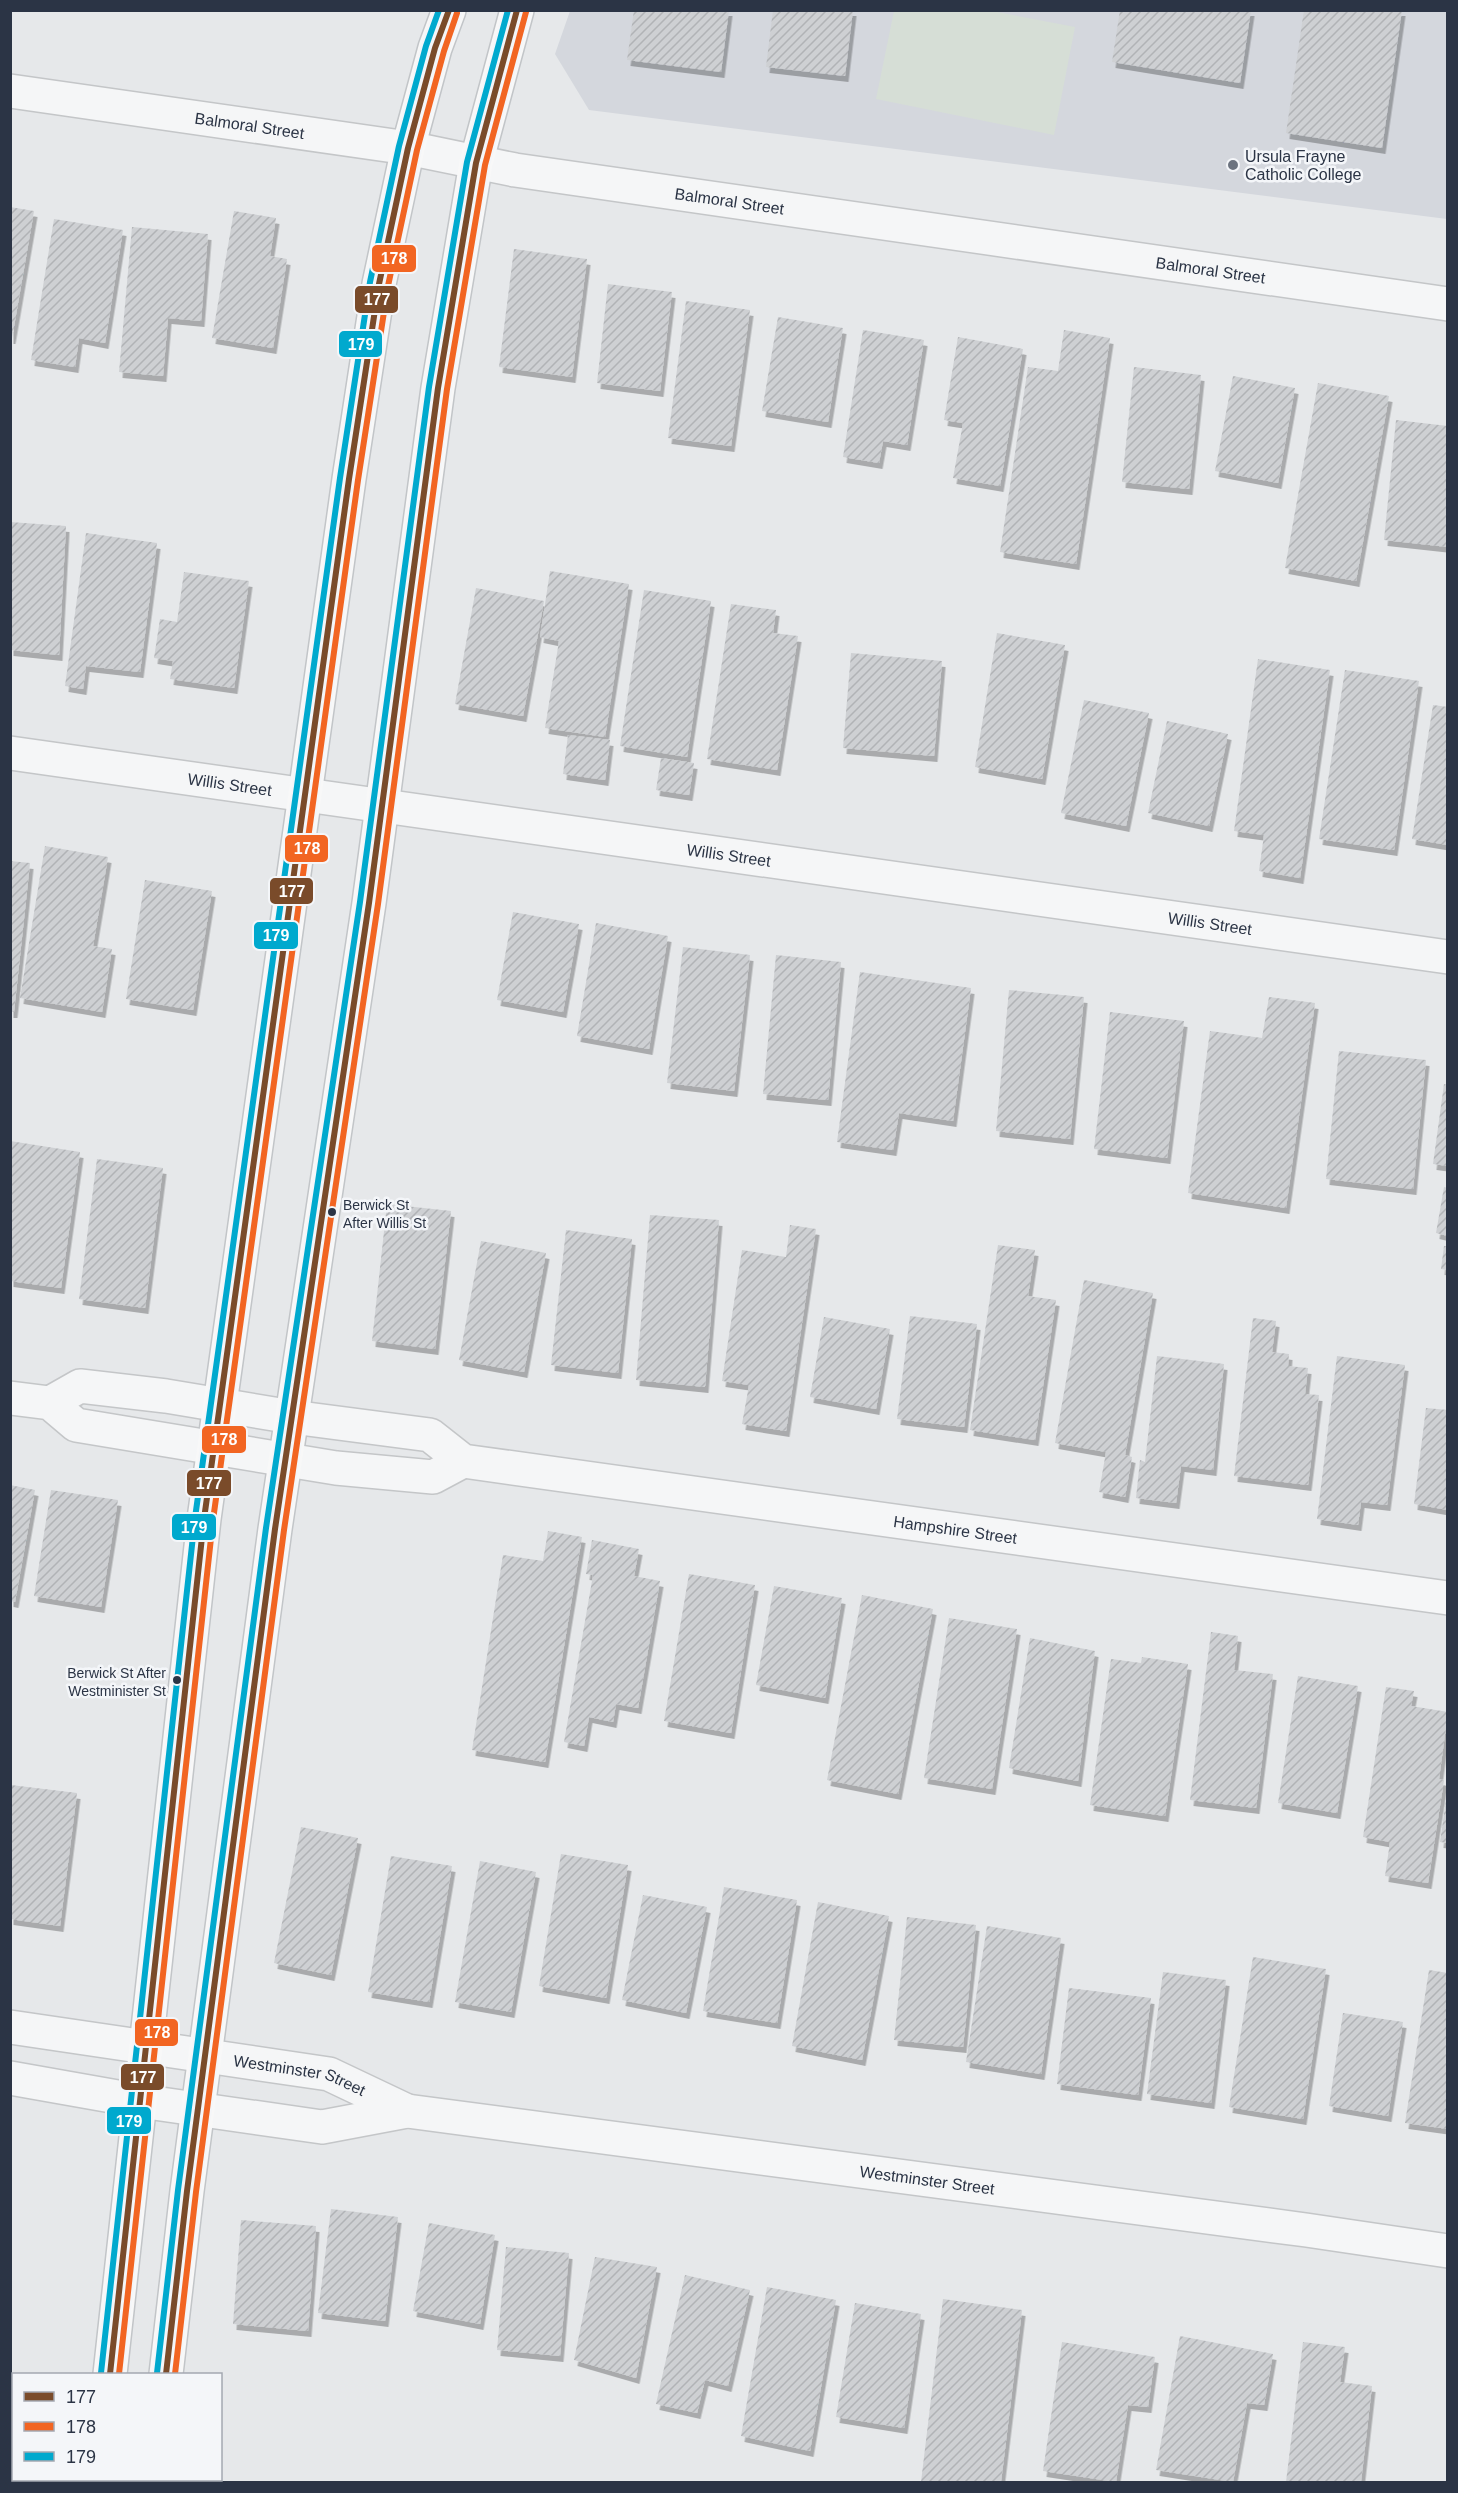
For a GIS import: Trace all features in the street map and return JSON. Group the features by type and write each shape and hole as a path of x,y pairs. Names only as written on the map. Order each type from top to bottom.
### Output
{"main road":[{"path":"110,2373 219,1405 349,479 379,284 408,148 435,48 448,10"},
{"path":"166,2373 198,2108 286,1460 368,915 438,388 477,163 517,10"}],"street":[{"name":"Balmoral Street","path":"10,92 408,148 477,163 1448,304"},
{"name":"Willis Street","path":"10,753 1448,957"},
{"path":"10,1398 50,1403 76,1425 336,1468 433,1477 463,1461 430,1435 292,1417 166,1395 80,1386 50,1403"},
{"name":"Hampshire Street","path":"463,1461 1448,1598"},
{"name":"Westminster Street","path":"10,2026 329,2074 407,2111 1294,2228 1448,2251"},
{"name":"Westminster Street","path":"10,2078 140,2101 322,2127 407,2111"}],"shaded area":[{"name":"Ursula Frayne Catholic College","path":"570,11 1447,11 1447,219 589,110 555,54"},
{"path":"894,11 992,11 1075,27 1054,135 876,99"}],"building":[{"path":"634,10 729,10 721,72 627,60"},
{"path":"773,10 853,10 845,76 766,67"},
{"path":"1120,10 1251,10 1240,83 1112,62"},
{"path":"1304,10 1402,10 1382,148 1286,133"},
{"path":"10,207 34,211 12,338 10,338"},
{"path":"234,211 276,218 270,256 287,259 273,348 212,338"},
{"path":"54,219 123,230 105,343 79,338 75,367 31,360"},
{"path":"132,227 208,234 201,321 168,318 163,376 119,372"},
{"path":"514,249 587,259 572,377 499,367"},
{"path":"608,284 672,292 660,391 597,383"},
{"path":"686,301 750,310 731,446 668,438"},
{"path":"778,317 843,328 828,422 762,411"},
{"path":"863,330 924,340 907,445 883,441 879,463 843,457"},
{"path":"1064,330 1110,338 1076,564 1000,552 1028,367 1058,371"},
{"path":"958,337 1023,349 1000,486 953,478 963,423 944,420"},
{"path":"1134,367 1201,375 1189,489 1122,482"},
{"path":"1233,376 1295,388 1278,483 1215,471"},
{"path":"1318,383 1389,396 1356,581 1285,568"},
{"path":"1396,420 1448,426 1448,547 1384,540"},
{"path":"10,522 66,526 59,655 10,650"},
{"path":"86,533 157,543 140,672 86,666 83,689 65,686"},
{"path":"550,571 629,584 605,737 545,728 559,641 540,637"},
{"path":"184,572 249,581 234,688 170,679 173,661 154,658 160,619 177,622"},
{"path":"476,588 544,601 523,716 455,704"},
{"path":"644,590 711,601 687,757 620,746"},
{"path":"731,604 776,610 773,633 798,636 777,770 707,759"},
{"path":"997,633 1065,645 1042,779 975,767"},
{"path":"851,653 942,661 934,756 843,748"},
{"path":"1258,659 1330,670 1300,878 1259,871 1264,835 1234,831"},
{"path":"1345,670 1419,681 1394,850 1319,839"},
{"path":"1084,700 1149,713 1126,826 1061,813"},
{"path":"1433,705 1448,707 1448,845 1412,839"},
{"path":"1167,721 1228,734 1209,826 1148,813"},
{"path":"568,735 610,740 605,780 563,774"},
{"path":"661,758 694,763 689,795 656,790"},
{"path":"45,846 108,857 93,946 112,949 102,1012 20,998"},
{"path":"10,861 30,863 14,1012 10,1012"},
{"path":"145,880 212,891 193,1010 126,999"},
{"path":"513,912 579,924 563,1012 497,1000"},
{"path":"596,923 668,936 649,1049 577,1036"},
{"path":"683,947 750,955 734,1091 667,1083"},
{"path":"776,955 841,962 828,1100 763,1094"},
{"path":"860,972 971,988 953,1121 899,1113 893,1150 837,1142"},
{"path":"1009,990 1084,997 1070,1139 996,1131"},
{"path":"1269,997 1315,1003 1286,1208 1188,1193 1210,1031 1262,1038"},
{"path":"1110,1012 1184,1021 1167,1158 1094,1149"},
{"path":"1339,1051 1426,1060 1413,1189 1326,1179"},
{"path":"1444,1084 1448,1085 1448,1166 1433,1164"},
{"path":"10,1141 80,1152 61,1288 10,1281"},
{"path":"97,1159 163,1168 145,1308 79,1299"},
{"path":"1444,1187 1448,1188 1448,1236 1436,1233"},
{"path":"387,1204 451,1211 435,1349 372,1341"},
{"path":"650,1215 719,1220 705,1387 636,1380"},
{"path":"790,1225 816,1229 786,1431 742,1424 749,1385 722,1381 742,1250 786,1257"},
{"path":"566,1230 632,1239 618,1373 551,1365"},
{"path":"481,1241 546,1253 524,1372 459,1360"},
{"path":"998,1245 1035,1250 1028,1296 1056,1300 1035,1440 970,1430"},
{"path":"1444,1246 1448,1246 1448,1270 1441,1269"},
{"path":"1084,1280 1153,1293 1125,1455 1132,1457 1125,1497 1099,1492 1106,1452 1055,1443"},
{"path":"910,1316 977,1324 964,1427 897,1419"},
{"path":"824,1317 890,1329 876,1409 810,1397"},
{"path":"1253,1318 1276,1321 1272,1352 1289,1354 1288,1366 1308,1368 1305,1394 1319,1395 1308,1485 1234,1476"},
{"path":"1157,1356 1224,1364 1213,1470 1181,1466 1176,1503 1136,1498 1140,1460 1145,1462"},
{"path":"1337,1356 1405,1365 1387,1505 1361,1502 1358,1525 1317,1519"},
{"path":"1426,1408 1448,1410 1448,1510 1414,1504"},
{"path":"10,1485 35,1490 15,1602 10,1601"},
{"path":"51,1490 118,1500 101,1607 34,1596"},
{"path":"548,1531 582,1537 545,1762 472,1750 503,1555 543,1561"},
{"path":"592,1540 639,1549 634,1576 660,1581 638,1708 616,1704 613,1722 589,1717 584,1746 564,1742 593,1575 586,1574"},
{"path":"689,1574 755,1585 731,1733 664,1721"},
{"path":"774,1586 842,1598 825,1698 756,1685"},
{"path":"862,1595 933,1609 898,1794 827,1780"},
{"path":"949,1618 1017,1629 992,1789 924,1778"},
{"path":"1211,1632 1238,1636 1234,1670 1273,1674 1256,1808 1190,1800"},
{"path":"1030,1638 1095,1651 1078,1781 1009,1768"},
{"path":"1142,1657 1188,1664 1165,1816 1090,1805 1111,1659 1141,1663"},
{"path":"1298,1676 1358,1686 1337,1813 1278,1803"},
{"path":"1386,1687 1414,1691 1411,1706 1448,1712 1439,1779 1444,1780 1428,1883 1385,1876 1390,1842 1363,1837"},
{"path":"11,1785 77,1793 60,1926 10,1919"},
{"path":"1446,1800 1448,1800 1448,1843 1440,1842"},
{"path":"301,1827 358,1838 331,1975 274,1963"},
{"path":"561,1854 628,1865 606,1998 539,1986"},
{"path":"391,1856 452,1866 429,2002 368,1992"},
{"path":"480,1861 536,1872 511,2012 455,2002"},
{"path":"724,1887 797,1900 777,2023 703,2011"},
{"path":"643,1895 707,1907 686,2013 622,2000"},
{"path":"818,1902 889,1916 862,2060 792,2046"},
{"path":"907,1917 976,1925 963,2047 894,2040"},
{"path":"987,1926 1061,1938 1041,2074 966,2062"},
{"path":"1253,1957 1326,1969 1303,2119 1229,2107"},
{"path":"1429,1970 1448,1973 1448,2129 1405,2123"},
{"path":"1163,1972 1226,1980 1211,2103 1147,2094"},
{"path":"1069,1988 1151,1998 1138,2095 1057,2084"},
{"path":"1343,2013 1403,2022 1388,2116 1329,2106"},
{"path":"331,2209 398,2217 385,2321 318,2313"},
{"path":"241,2220 316,2226 308,2331 233,2324"},
{"path":"429,2223 495,2235 480,2324 413,2311"},
{"path":"506,2247 569,2253 560,2356 497,2350"},
{"path":"595,2257 657,2267 636,2378 574,2360"},
{"path":"685,2275 750,2290 728,2386 705,2380 697,2413 656,2404"},
{"path":"767,2287 836,2300 810,2451 741,2436"},
{"path":"943,2299 1022,2310 1001,2482 921,2482"},
{"path":"855,2303 921,2314 904,2428 836,2417"},
{"path":"1180,2336 1273,2354 1264,2405 1247,2403 1233,2482 1156,2470"},
{"path":"1062,2342 1155,2357 1148,2407 1128,2405 1116,2482 1043,2471"},
{"path":"1303,2342 1345,2347 1340,2382 1372,2386 1361,2482 1286,2482"},
{"path":"10,2388 12,2388 12,2481 36,2482 10,2482"}],"transit line":[{"name":"179","path":"101,2373 195,1518 340,478 370,282 399,146 426,46 439,10"},
{"name":"177","path":"110,2373 204,1519 349,479 379,284 408,148 435,48 449,10"},
{"name":"179","path":"157,2373 178,2190 266,1528 360,902 429,387 467,162 508,10"},
{"name":"177","path":"166,2373 187,2191 275,1529 369,903 438,388 476,163 517,10"},
{"name":"178","path":"175,2373 196,2192 284,1530 378,904 447,389 485,165 526,12"},
{"name":"178","path":"119,2373 213,1520 358,480 388,286 417,150 444,51 457,13"}],"place":[{"name":"Ursula Frayne Catholic College","path":"1233,165"},
{"name":"Berwick St After Willis St","path":"332,1212"},
{"name":"Berwick St After Westminister St","path":"177,1680"}]}
